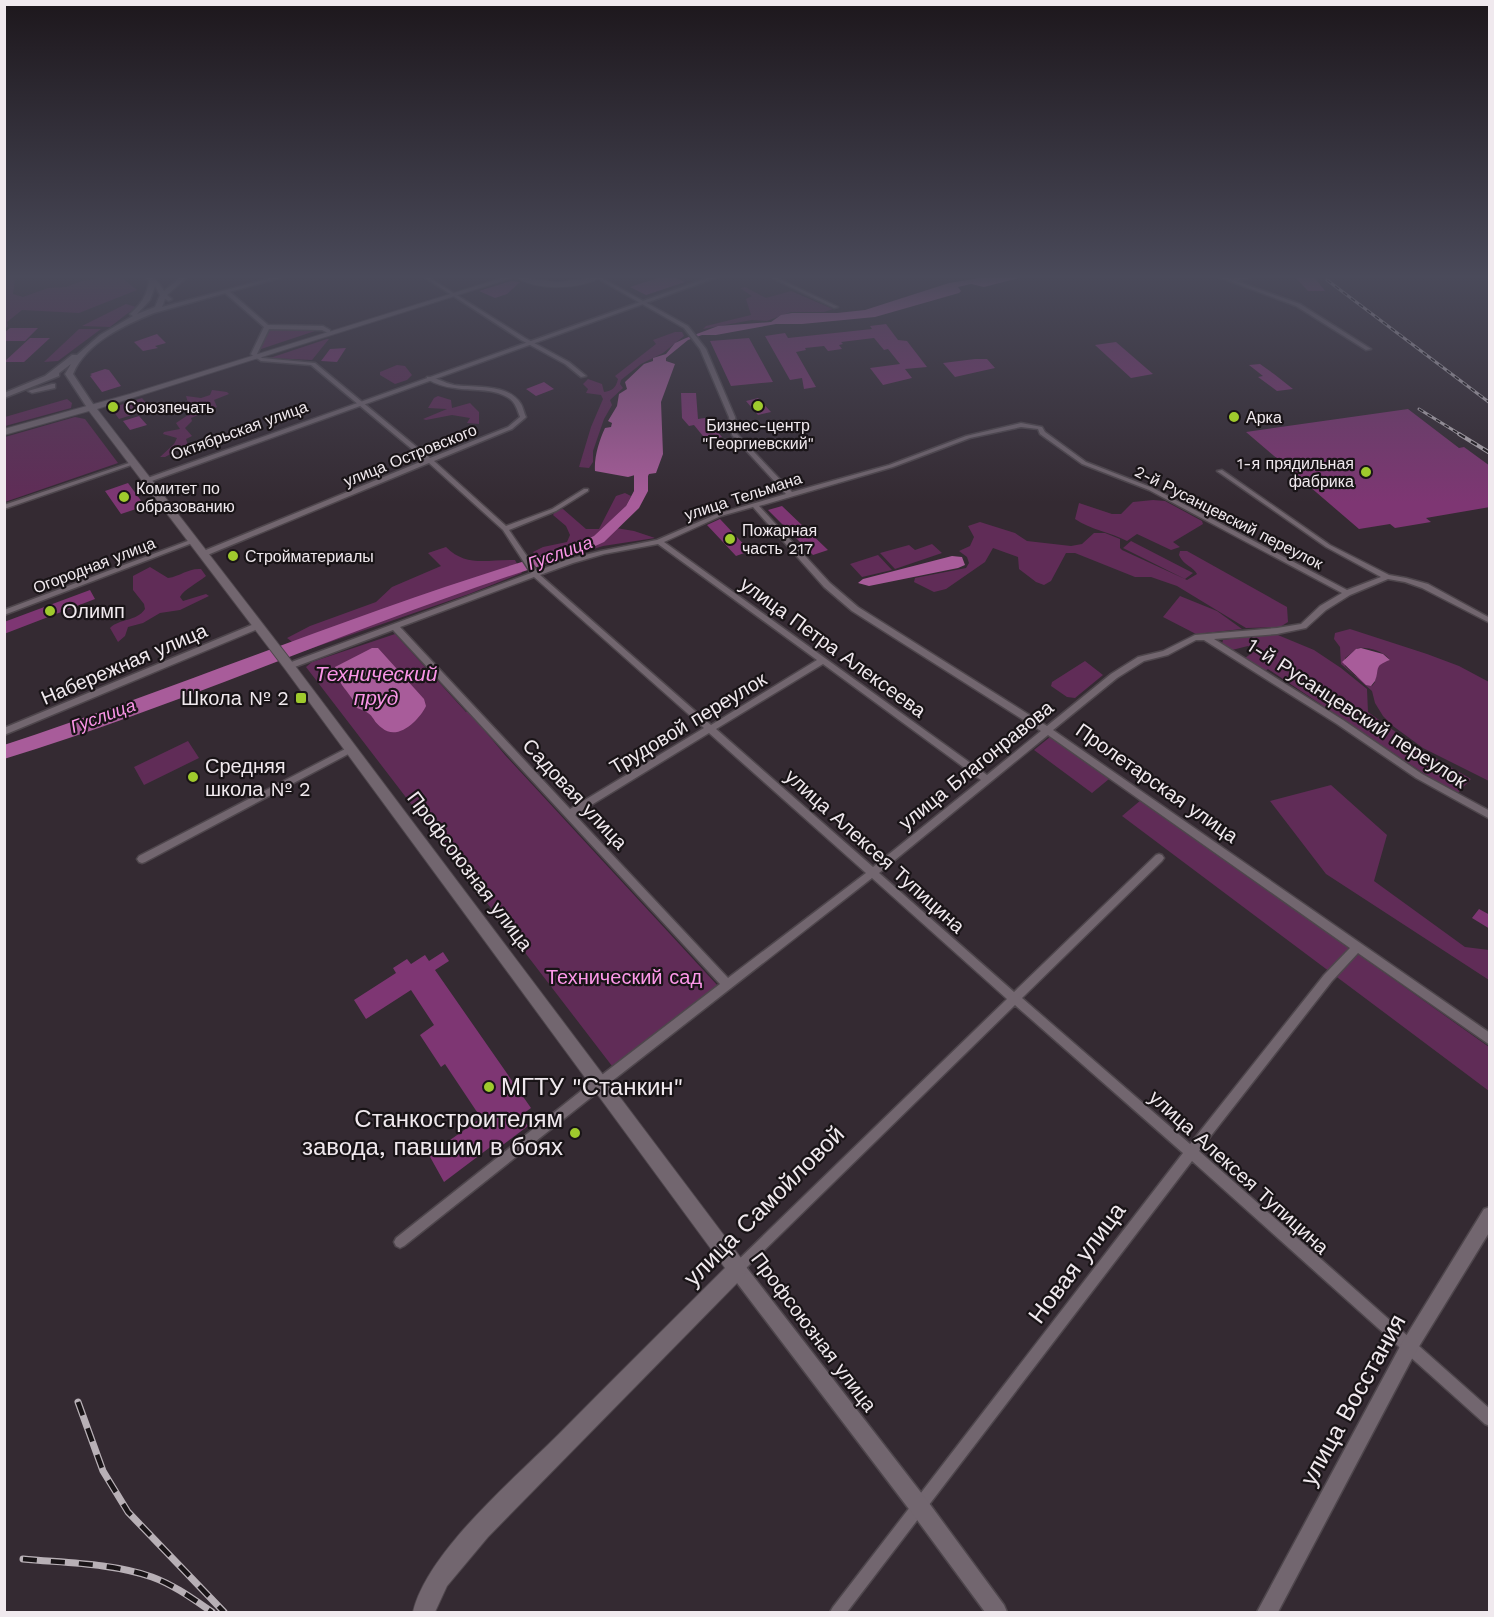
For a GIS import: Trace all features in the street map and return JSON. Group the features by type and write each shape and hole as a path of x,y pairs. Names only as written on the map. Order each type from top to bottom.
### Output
{"main road":[{"path":"256,356 266,352"},
{"path":"4,432 111,402 267,352"},
{"name":"Профсоюзная улица","path":"91,407 286,662 737,1269"},
{"name":"улица Самойловой","path":"425,1610 440,1579 480,1529 737,1269"}],"street":[{"path":"4,396 47,378 82,352"},
{"path":"4,396 63,383 74,363 86,352"},
{"name":"Октябрьская улица","path":"146,480 501,352"},
{"path":"548,352 583,376"},
{"path":"704,352 732,417 732,432 790,494"},
{"name":"улица Алексея Тупицина","path":"256,356 313,364 431,462 505,529 533,571 1490,1419"},
{"path":"47,378 44,385 63,383"},
{"path":"47,378 63,383"},
{"name":"улица Островского","path":"203,554 431,462 510,428 523,417 518,402 502,392 439,383 429,378"},
{"name":"Профсоюзная улица","path":"63,383 77,388 91,407"},
{"name":"улица Тельмана","path":"286,662 396,628 533,571 603,552 659,542 719,515 891,466 968,437 1021,425 1040,428"},
{"name":"2-й Русанцевский переулок","path":"1040,428 1042,434 1084,463 1151,489 1347,593"},
{"path":"4,507 134,463"},
{"path":"1220,471 1328,546 1387,577 1425,586 1490,621"},
{"path":"505,529 554,510 586,490"},
{"name":"Пролетарская улица","path":"755,505 827,585 855,609 1048,730 1490,1040"},
{"name":"Огородная улица","path":"4,613 192,541"},
{"name":"улица Петра Алексеева","path":"659,542 988,780"},
{"name":"улица Благонравова","path":"400,1242 872,872 1134,663 1165,653 1195,638 1298,628 1347,593 1387,577"},
{"name":"Набережная улица","path":"4,732 257,626"},
{"name":"Садовая улица","path":"396,628 728,985"},
{"name":"1-й Русанцевский переулок","path":"1207,638 1231,651 1419,776 1490,816"},
{"name":"Трудовой переулок","path":"569,814 824,660"},
{"path":"142,859 351,749"},
{"name":"улица Самойловой","path":"737,1269 1159,858"},
{"name":"Новая улица","path":"838,1612 1191,1152 1328,978 1358,947"},
{"name":"улица Восстания","path":"1267,1612 1409,1347 1490,1215"},
{"name":"Профсоюзная улица","path":"737,1269 997,1612"}],"green space":[{"path":"54,352 69,352 58,361 44,362"},
{"path":"287,352 318,352 312,360 270,358"},
{"path":"645,352 664,352 641,364 621,380 620,384 623,388 610,400 612,405 604,419 593,451 593,462 589,468 579,467 591,427 603,399 601,395 586,393 588,389 583,384 588,379 602,384 604,392 615,387 618,379 615,376"},
{"path":"397,365 405,366 412,375 407,380 395,384 380,375 380,372"},
{"path":"212,390 229,394 214,400 217,407 191,418 192,421 185,428 192,436 186,439 188,445 165,457 160,457 177,438 163,434 164,432 180,429 176,423 191,413 186,396 201,398 210,395"},
{"path":"438,396 451,400 452,408 470,403 479,412 479,424 467,423 470,418 452,415 423,419 447,409 428,408"},
{"path":"142,398 151,409 119,419 111,408"},
{"path":"67,399 72,403 71,408 5,426 5,417"},
{"path":"75,417 85,419 118,463 5,502 5,437"},
{"path":"625,493 631,496 623,512 610,527 634,531 655,538 603,546 549,563 536,557 533,552 543,547 567,542 570,535 566,526 553,515 556,510 563,509 586,529 599,529 616,496"},
{"path":"1165,501 1202,521 1203,524 1173,542 1180,547 1171,550 1137,534 1127,541 1075,519 1079,503 1112,514 1121,514 1133,502"},
{"path":"980,522 1015,533 1027,541 1071,546 1082,544 1094,533 1105,533 1120,539 1122,550 1187,580 1197,574 1179,555 1180,551 1187,551 1287,607 1288,622 1280,627 1246,628 1177,586 1151,577 1135,577 1075,553 1066,553 1051,581 1044,585 1019,569 1018,557 993,548 985,562 946,589 934,592 914,582 915,578 966,568 969,563 967,557 959,551 970,546 974,537 968,526"},
{"path":"1131,541 1193,573 1185,579 1123,548"},
{"path":"932,544 942,553 895,569 880,553 909,545 915,550"},
{"path":"446,547 454,554 470,560 515,560 522,573 469,594 304,651 287,638 310,626 376,602 392,587 441,566 428,553"},
{"path":"878,555 892,570 862,577 850,564"},
{"path":"150,567 168,578 201,569 206,576 180,597 183,601 206,594 209,596 180,610 160,613 143,623 128,627 125,636 118,642 110,628 137,616 145,609 144,604 133,590 133,576"},
{"path":"1180,596 1217,611 1242,629 1196,634 1163,617"},
{"path":"1350,629 1459,666 1489,682 1489,781 1423,748 1393,726 1375,703 1372,691 1341,664 1340,647 1334,639 1335,633","holes":["1358,648 1380,652 1390,660 1382,661 1376,670 1375,682 1372,686 1354,675 1345,666 1345,658"]},
{"path":"1273,633 1314,650 1341,668 1367,689 1368,712 1418,748 1471,779 1456,795 1268,669 1265,671 1245,658 1256,650 1248,646 1232,650 1222,644 1223,640"},
{"name":"Технический сад","path":"395,634 718,986 612,1066 306,667 312,662"},
{"path":"1085,661 1103,675 1075,698 1067,697 1051,686 1052,682"},
{"path":"1050,737 1109,779 1092,793 1034,750"},
{"path":"188,741 199,758 144,785 134,767"},
{"path":"1331,785 1387,835 1374,881 1465,947 1489,950 1489,980 1326,874 1270,801"},
{"path":"1141,800 1489,1047 1489,1091 1122,816"}],"water":[{"path":"673,352 666,358 666,361 675,364 661,402 663,454 656,473 649,474 647,478 595,471 599,444 605,428 611,427 612,423 608,421 617,406 619,394 627,389 625,382 644,364"},
{"path":"952,556 962,557 965,565 869,586 858,583 863,579"},
{"name":"Технический пруд","path":"372,648 378,648 424,699 426,706 423,711 414,722 401,731 388,732 378,725 368,713 357,708 336,672 335,667"},
{"path":"1361,648 1383,654 1390,660 1379,666 1375,681 1371,686 1366,685 1342,662 1356,649"}],"building":[{"path":"14,352 34,352 24,362 4,362"},
{"path":"327,352 343,352 337,362 321,361"},
{"path":"715,352 757,352 773,382 731,386"},
{"path":"774,352 796,352 816,387 804,389 802,378 790,380"},
{"path":"891,352 916,352 927,367 905,369 912,378 883,385 870,368 900,364"},
{"path":"1103,352 1128,352 1153,374 1131,378"},
{"path":"987,359 995,368 955,377 943,363"},
{"path":"1260,364 1293,389 1277,391 1258,377 1263,376 1249,365"},
{"path":"105,369 109,370 121,386 102,392 90,374"},
{"path":"544,382 554,389 536,396 526,389"},
{"path":"681,393 696,393 698,419 705,418 722,437 707,441 694,425 689,426 682,418"},
{"name":"Бизнес-центр \"Георгиевский\"","path":"758,398 771,412 758,415 746,401"},
{"name":"1-я прядильная фабрика","path":"1408,409 1459,448 1464,447 1490,466 1490,507 1426,518 1431,522 1395,528 1390,524 1359,529 1246,432"},
{"path":"139,416 147,425 130,430 123,421"},
{"name":"Комитет по образованию","path":"128,483 145,506 121,514 105,491"},
{"path":"782,506 828,550 813,555 768,510"},
{"name":"Пожарная часть 217","path":"720,519 750,551 736,556 707,525"},
{"name":"Олимп","path":"90,590 95,599 4,634 4,622"},
{"path":"1479,909 1490,915 1490,929 1472,918"},
{"name":"МГТУ \"Станкин\"","path":"443,952 449,961 435,970 531,1108 520,1116 528,1126 496,1150 493,1145 444,1182 429,1155 481,1118 445,1064 441,1067 420,1035 434,1025 411,990 366,1019 354,1000 396,973 393,968 407,959 411,964 425,955 429,961"}],"waterway":[{"name":"Гуслица","path":"4,752 134,708 398,608 573,551 599,539 632,508 641,491 641,452"}],"railway":[{"path":"1423,352 1490,403"},
{"path":"1419,409 1461,435"},
{"path":"1459,434 1490,453"},
{"path":"78,1402 103,1471 128,1512 224,1612"},
{"path":"23,1559 88,1564 136,1572 168,1584 212,1612"}],"place":[{"name":"Бизнес-центр \"Георгиевский\"","path":"758,406"},
{"name":"Союзпечать","path":"113,407"},
{"name":"Арка","path":"1234,417"},
{"name":"1-я прядильная фабрика","path":"1366,472"},
{"name":"Комитет по образованию","path":"124,497"},
{"name":"Пожарная часть 217","path":"730,539"},
{"name":"Стройматериалы","path":"233,556"},
{"name":"Олимп","path":"50,611"},
{"name":"Школа № 2","path":"301,698"},
{"name":"Средняя школа № 2","path":"193,777"},
{"name":"МГТУ \"Станкин\"","path":"489,1087"},
{"name":"Станкостроителям завода, павшим в боях","path":"575,1133"}]}
